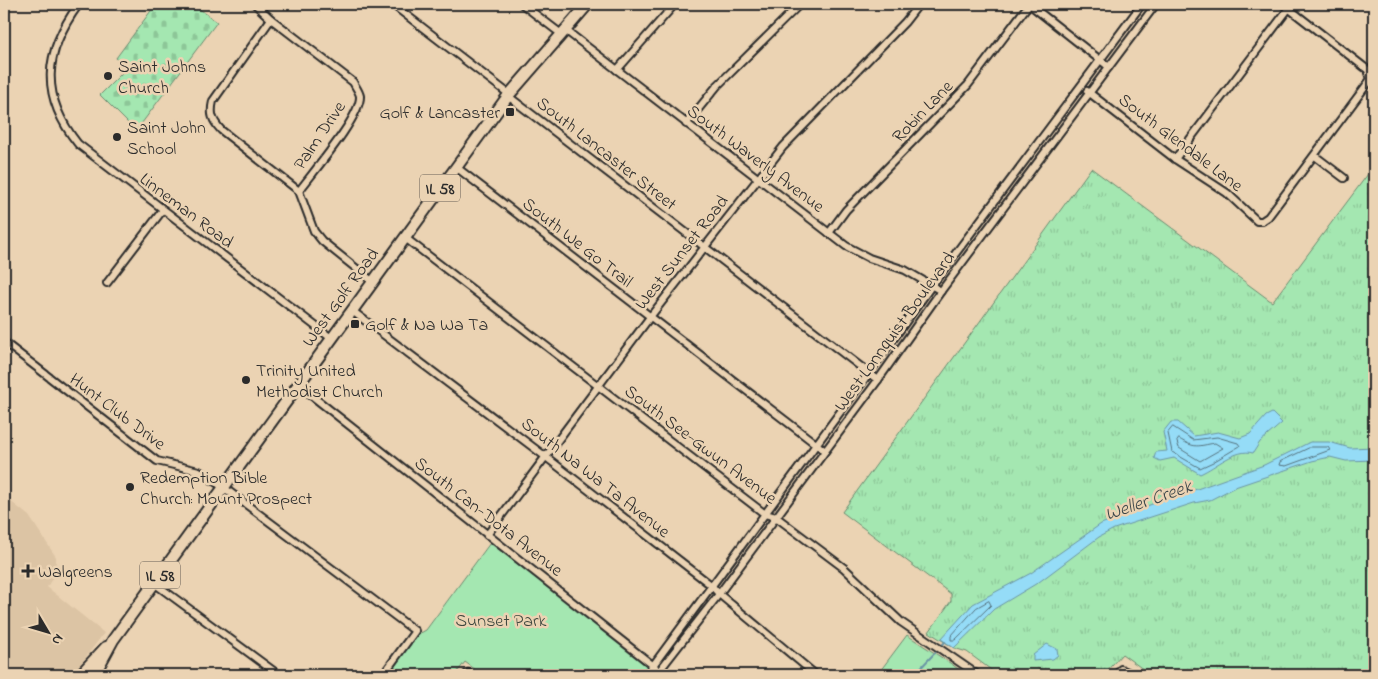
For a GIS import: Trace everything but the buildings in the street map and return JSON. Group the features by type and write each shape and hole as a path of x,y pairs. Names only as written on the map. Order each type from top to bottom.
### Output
{"main road":[{"name":"West Golf Road","path":"80,675 88,664 112,641 297,384 509,95 562,31 588,4"},
{"name":"West Golf Road","path":"98,674 112,641"}],"street":[{"name":"Linneman Road","path":"79,4 63,28 52,56 50,83 56,109 62,122 78,144 162,211 331,338"},
{"path":"255,4 272,20 213,101 210,112 221,130 299,191 314,231 322,241 372,281"},
{"name":"South Lancaster Street","path":"392,4 703,247 878,380"},
{"name":"South Waverly Avenue","path":"522,4 617,70 829,233 858,253 905,270 941,291"},
{"path":"617,70 675,4"},
{"path":"686,124 717,86 800,4"},
{"name":"West Sunset Road","path":"487,535 703,247 783,147 892,36 919,4"},
{"path":"1029,4 1109,67"},
{"name":"Robin Lane","path":"829,233 846,210 968,85 1029,4"},
{"name":"West Lonnquist Boulevard","path":"646,675 869,374 932,285 1142,4"},
{"name":"West Lonnquist Boulevard","path":"656,675 719,594 878,380 941,291 1156,4"},
{"path":"1175,158 1288,5 1368,70 1370,75 1368,83 1314,156 1344,178"},
{"name":"Palm Drive","path":"272,20 353,82 360,94 359,107 351,121 299,191"},
{"name":"South Glendale Lane","path":"1081,87 1175,158 1227,193 1257,221 1262,222 1268,218 1314,156"},
{"name":"South We Go Trail","path":"456,167 825,451"},
{"path":"107,283 162,211"},
{"name":"South See-Gwun Avenue","path":"404,237 765,514 776,517 844,568 901,622 975,674"},
{"name":"South Na Wa Ta Avenue","path":"351,310 546,457 711,585 719,594 816,675"},
{"name":"Hunt Club Drive","path":"4,342 157,461 199,471 415,631 383,675"},
{"name":"South Can-Dota Avenue","path":"297,384 487,535 654,664"},
{"path":"154,583 279,675"},
{"path":"654,664 656,675"},
{"path":"1116,675 1121,669 1134,675"}],"shaded area":[{"path":"4,496 29,516 56,557 56,572 47,587 104,633 72,675 4,675"}],"green space":[{"path":"156,4 193,4 217,22 136,131 100,95 126,69 116,58"},
{"path":"1374,166 1374,675 1151,675 1122,654 1103,675 998,675 967,652 954,648 929,632 951,601 951,594 842,512 1091,168 1272,302"},
{"name":"Sunset Park","path":"490,543 646,663 648,666 642,675 483,675 465,662 455,675 387,675 417,635 426,630"},
{"path":"907,635 953,665 959,670 960,675 877,675"}],"water":[{"path":"1272,413 1282,423 1260,442 1253,453 1240,453 1200,474 1174,458 1160,461 1154,458 1156,452 1167,451 1163,432 1171,422 1178,422 1194,436 1218,432 1240,438 1250,434 1266,416"},
{"path":"1310,442 1329,442 1350,448 1374,447 1374,460 1346,461 1330,457 1312,461 1235,487 1210,500 1194,503 1114,529 1099,537 1039,582 994,609 954,648 941,639 973,604 1031,573 1101,524 1170,497 1264,465"},
{"path":"1047,644 1057,649 1058,655 1053,659 1033,661 1033,655"}],"waterway":[{"name":"Weller Creek","path":"914,675 945,642"}],"place":[{"name":"Saint Johns Church","path":"108,76"},
{"name":"Golf & Lancaster","path":"510,112"},
{"name":"Saint John School","path":"117,137"},
{"name":"Golf & Na Wa Ta","path":"355,324"},
{"name":"Trinity United Methodist Church","path":"246,380"},
{"name":"Redemption Bible Church: Mount Prospect","path":"130,487"},
{"name":"Walgreens","path":"28,571"}]}
